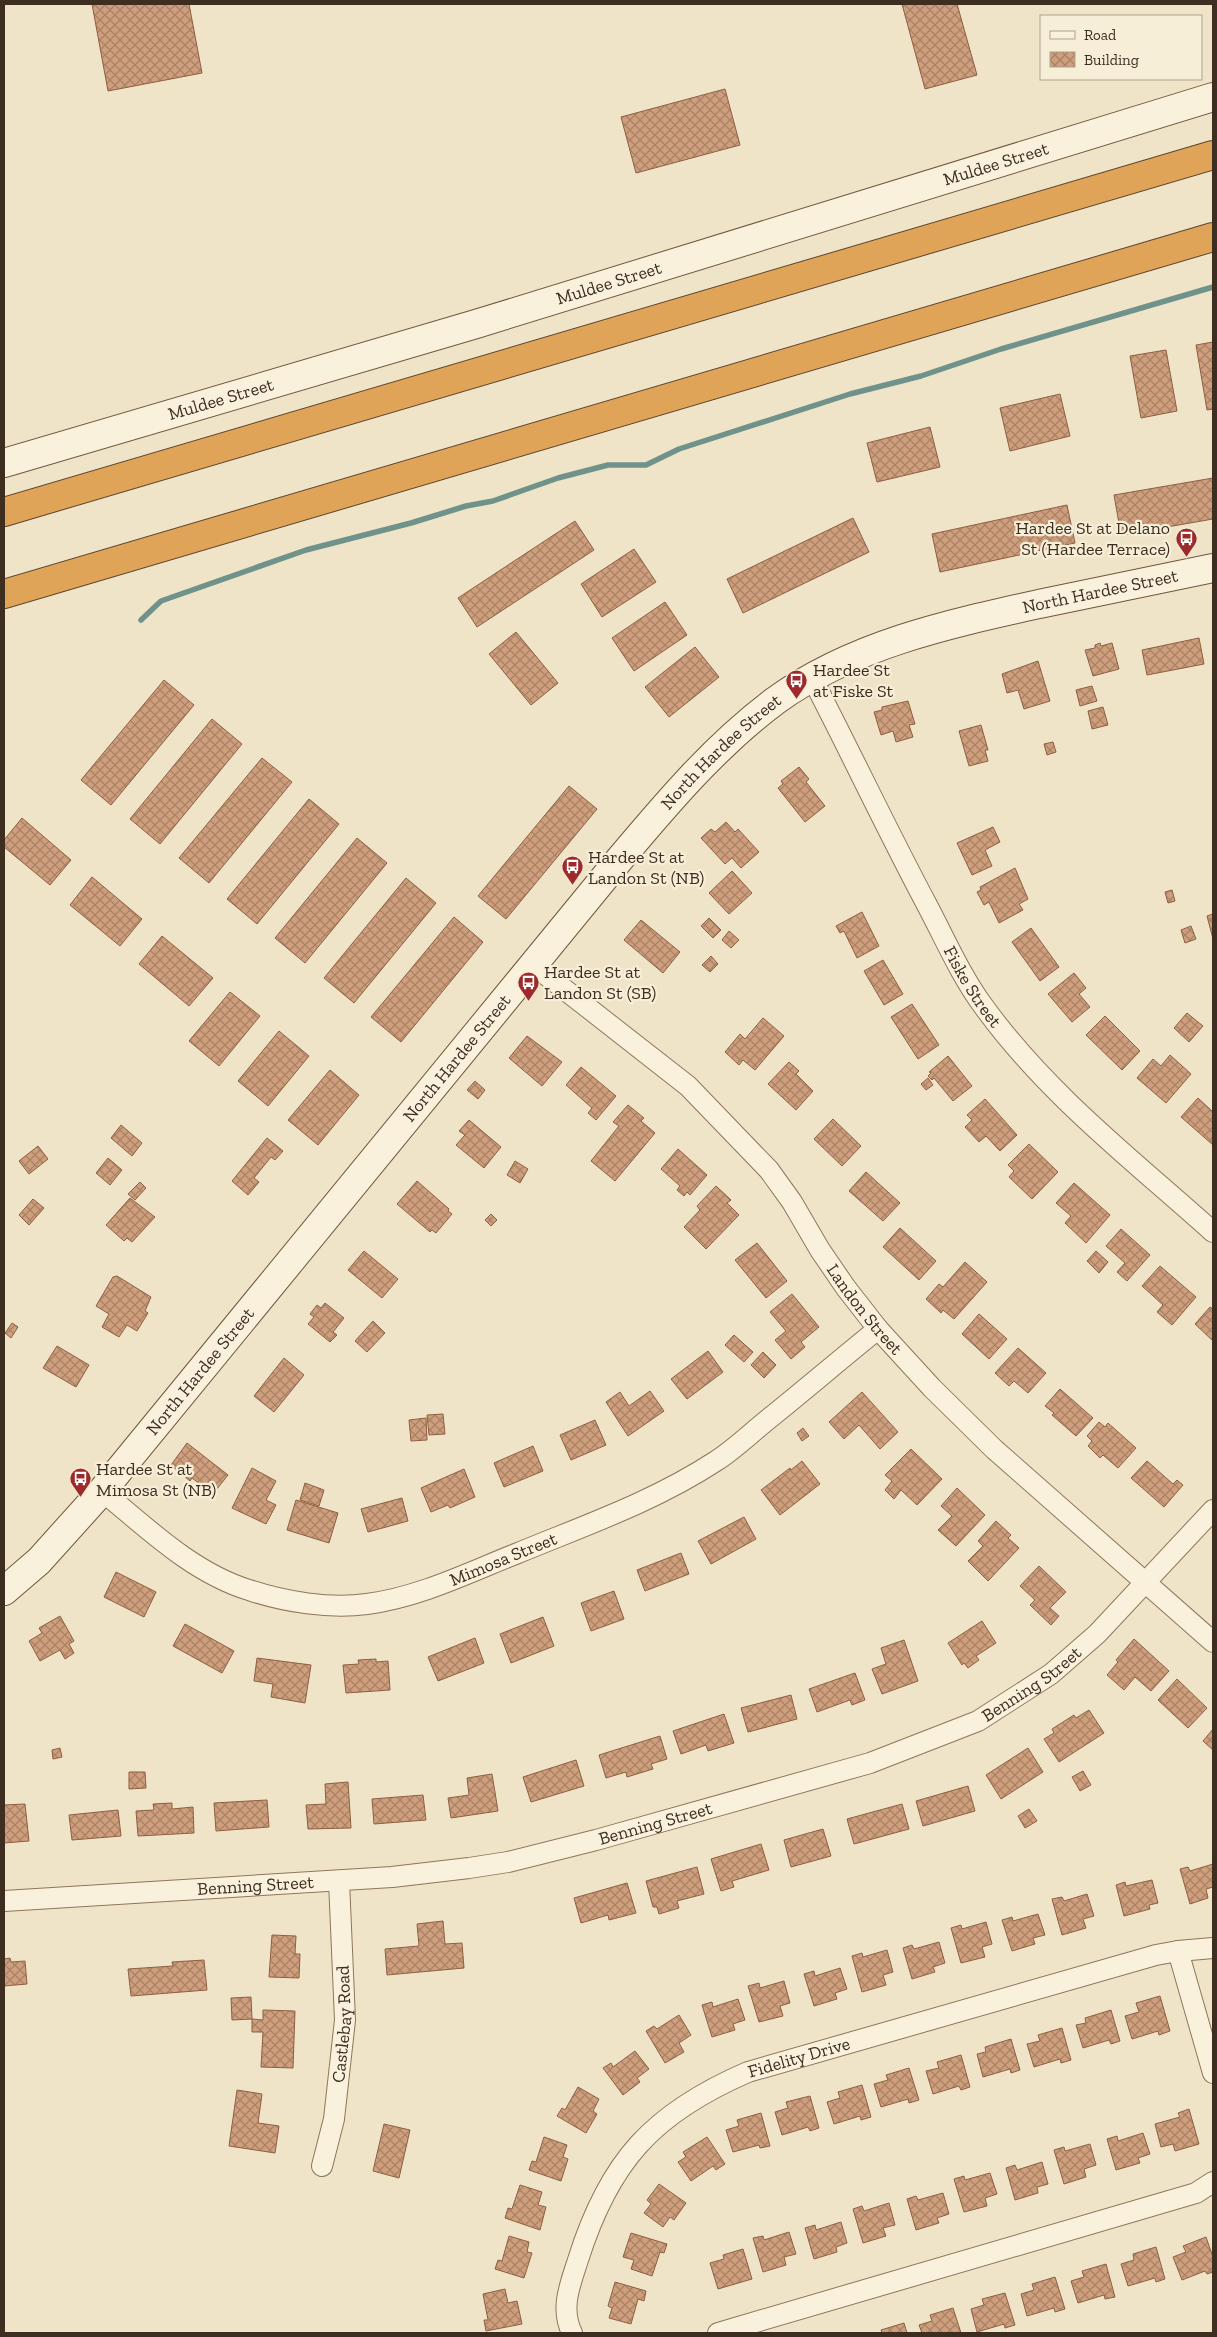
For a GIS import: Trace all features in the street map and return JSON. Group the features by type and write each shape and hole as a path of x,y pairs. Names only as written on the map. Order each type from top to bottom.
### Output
{"highway":[{"path":"4,512 1213,155"},
{"path":"4,594 1213,238"}],"street":[{"name":"Muldee Street","path":"4,463 476,324 1213,97"},
{"name":"North Hardee Street","path":"4,1591 25,1575 102,1491 289,1265 532,964 680,789 709,759 777,700 812,678 851,659 917,633 1213,568"},
{"name":"Fiske Street","path":"812,678 904,862 961,970 983,1006 1016,1048 1054,1088 1213,1232"},
{"name":"Landon Street","path":"532,964 680,1079 709,1105 769,1170 792,1202 830,1265 878,1329 932,1388 994,1449 1213,1642"},
{"name":"Mimosa Street","path":"102,1491 147,1529 205,1572 225,1581 270,1596 316,1604 367,1604 404,1596 448,1581 642,1502 685,1480 718,1460 878,1329"},
{"name":"Benning Street","path":"4,1901 392,1877 508,1862 596,1840 821,1778 942,1737 978,1721 1051,1674 1097,1634 1213,1510"},
{"name":"Castlebay Road","path":"322,2166 334,2119 346,2020 339,1880"},
{"name":"Fidelity Drive","path":"572,2333 565,2308 568,2292 589,2224 605,2191 626,2160 650,2132 687,2103 710,2088 748,2072 1156,1955 1213,1948"},
{"path":"1178,1951 1213,2073"},
{"path":"718,2333 1196,2193 1213,2182"}],"building":[{"path":"92,4 189,4 202,73 108,91"},
{"path":"902,4 957,4 977,75 925,89"},
{"path":"725,89 740,145 636,173 621,117"},
{"path":"1213,342 1213,409 1207,410 1196,345"},
{"path":"1166,350 1177,411 1141,418 1130,356"},
{"path":"1060,394 1070,436 1010,451 1000,408"},
{"path":"930,427 940,467 877,482 867,443"},
{"path":"1213,478 1213,519 1121,535 1114,495"},
{"path":"1067,505 1075,543 940,572 932,534"},
{"path":"853,518 869,552 743,613 727,579"},
{"path":"575,521 594,550 477,627 458,598"},
{"path":"634,549 656,582 602,617 581,584"},
{"path":"665,602 687,635 634,671 612,638"},
{"path":"516,632 558,683 531,705 489,654"},
{"path":"1199,638 1204,664 1147,675 1142,650"},
{"path":"1100,643 1101,646 1112,643 1119,669 1093,676 1085,650 1095,648 1095,645"},
{"path":"695,647 719,677 669,717 645,687"},
{"path":"1038,661 1050,701 1024,709 1018,690 1007,693 1002,674"},
{"path":"164,680 194,705 111,805 81,780"},
{"path":"1092,686 1097,701 1080,706 1076,690"},
{"path":"908,701 915,724 909,725 913,737 896,742 893,731 881,735 874,712 882,710 882,707"},
{"path":"1103,707 1108,725 1092,729 1088,711"},
{"path":"212,719 242,744 160,844 130,819"},
{"path":"981,725 988,750 985,750 988,761 969,766 959,731"},
{"path":"1053,742 1056,752 1047,755 1044,744"},
{"path":"262,758 292,782 209,883 179,858"},
{"path":"799,767 809,779 806,782 825,806 805,822 778,788 783,784 781,781"},
{"path":"569,786 597,809 506,919 478,896"},
{"path":"309,799 339,824 257,924 227,899"},
{"path":"22,818 71,860 50,885 4,847 4,840"},
{"path":"726,822 735,832 738,829 759,852 741,868 732,858 725,864 701,838 711,829 715,832"},
{"path":"993,827 1000,842 985,850 992,866 972,875 957,843"},
{"path":"357,838 387,863 305,963 275,938"},
{"path":"1015,868 1028,899 1019,904 1023,910 999,923 989,902 984,905 977,892 981,890 980,887"},
{"path":"732,871 752,893 729,914 709,893"},
{"path":"92,877 142,919 120,946 70,905"},
{"path":"406,878 436,903 354,1003 324,978"},
{"path":"1172,890 1175,901 1168,903 1165,892"},
{"path":"862,912 879,946 857,958 844,931 840,933 836,926"},
{"path":"1213,914 1213,939 1207,916"},
{"path":"454,917 483,942 401,1042 371,1017"},
{"path":"709,918 721,930 713,938 701,926"},
{"path":"641,920 680,952 663,973 624,940"},
{"path":"1191,926 1196,939 1185,943 1181,930"},
{"path":"1031,928 1059,967 1040,981 1012,942"},
{"path":"729,931 739,940 731,948 722,940"},
{"path":"162,936 213,978 189,1006 139,964"},
{"path":"711,956 718,964 710,972 702,965"},
{"path":"883,960 903,994 884,1005 864,971"},
{"path":"1074,973 1086,988 1079,994 1090,1007 1072,1022 1048,994"},
{"path":"230,992 260,1016 219,1066 189,1041"},
{"path":"912,1004 939,1045 918,1059 891,1017"},
{"path":"1187,1013 1203,1026 1189,1042 1174,1028"},
{"path":"1105,1016 1140,1051 1122,1070 1086,1035"},
{"path":"763,1018 784,1036 755,1070 743,1060 739,1065 725,1052 740,1034 745,1039"},
{"path":"279,1031 309,1056 268,1106 238,1081"},
{"path":"527,1036 562,1062 542,1086 509,1058"},
{"path":"1170,1055 1191,1074 1166,1103 1137,1078 1153,1059 1161,1066"},
{"path":"948,1056 972,1086 953,1101 934,1078 932,1080 928,1076 931,1073 929,1072"},
{"path":"789,1062 799,1071 796,1074 813,1091 796,1110 768,1084"},
{"path":"581,1067 616,1096 596,1120 588,1113 592,1108 566,1085"},
{"path":"330,1070 359,1095 318,1145 288,1120"},
{"path":"928,1078 933,1085 926,1090 921,1084"},
{"path":"475,1081 485,1090 478,1099 467,1090"},
{"path":"1198,1098 1213,1112 1213,1145 1181,1117"},
{"path":"985,1099 1017,1135 1000,1151 986,1136 979,1142 965,1127 972,1120 967,1115"},
{"path":"628,1105 644,1118 641,1121 655,1133 615,1181 591,1161 619,1126 613,1122"},
{"path":"833,1119 861,1146 842,1166 814,1139"},
{"path":"469,1120 501,1147 484,1168 456,1145 465,1135 459,1131"},
{"path":"121,1125 142,1143 132,1156 111,1138"},
{"path":"267,1138 283,1151 275,1160 271,1157 254,1178 259,1182 248,1195 232,1181"},
{"path":"1029,1144 1058,1172 1032,1199 1009,1177 1014,1171 1008,1165"},
{"path":"38,1146 48,1159 29,1174 19,1161"},
{"path":"678,1149 707,1175 690,1195 687,1192 684,1196 677,1190 680,1186 661,1169"},
{"path":"108,1158 122,1170 110,1185 96,1173"},
{"path":"515,1161 528,1169 520,1183 507,1175"},
{"path":"866,1172 900,1203 883,1221 849,1191"},
{"path":"417,1181 449,1209 448,1211 452,1214 436,1233 432,1230 430,1232 397,1204"},
{"path":"140,1182 146,1188 135,1200 128,1194"},
{"path":"1074,1183 1110,1215 1086,1243 1065,1223 1071,1216 1056,1203"},
{"path":"716,1186 731,1200 727,1203 739,1215 706,1249 684,1227 700,1210 697,1206"},
{"path":"130,1198 155,1217 132,1242 127,1238 124,1241 106,1225"},
{"path":"33,1199 44,1208 29,1225 19,1215"},
{"path":"491,1214 497,1220 491,1226 485,1220"},
{"path":"900,1228 936,1261 919,1280 883,1247"},
{"path":"1121,1229 1150,1255 1127,1281 1117,1272 1125,1263 1106,1246"},
{"path":"757,1243 787,1281 766,1298 735,1260"},
{"path":"364,1251 398,1279 382,1298 348,1270"},
{"path":"1096,1251 1108,1262 1099,1273 1087,1261"},
{"path":"965,1262 987,1282 954,1319 943,1310 941,1313 926,1299 939,1284 943,1287"},
{"path":"1160,1266 1196,1297 1172,1325 1157,1312 1163,1305 1142,1286"},
{"path":"117,1276 151,1297 145,1311 148,1313 137,1331 127,1325 119,1337 102,1327 109,1314 96,1306 113,1277"},
{"path":"792,1294 819,1327 801,1342 805,1347 791,1359 775,1340 786,1331 770,1312"},
{"path":"325,1303 344,1318 333,1332 337,1335 330,1342 308,1324 314,1317 310,1314 317,1305 321,1308"},
{"path":"1210,1307 1213,1309 1213,1341 1195,1324"},
{"path":"979,1314 1007,1339 989,1359 962,1334"},
{"path":"373,1321 385,1333 367,1352 355,1341"},
{"path":"12,1323 18,1327 11,1338 5,1333"},
{"path":"734,1335 753,1352 744,1362 725,1345"},
{"path":"57,1346 89,1365 76,1387 43,1368"},
{"path":"1018,1348 1046,1373 1028,1393 1014,1381 1009,1386 995,1373"},
{"path":"708,1351 723,1372 687,1399 671,1379"},
{"path":"763,1352 776,1365 764,1378 751,1365"},
{"path":"284,1358 304,1375 274,1412 254,1396"},
{"path":"1060,1389 1093,1418 1076,1436 1052,1415 1054,1413 1045,1406"},
{"path":"650,1391 664,1411 628,1436 606,1402 620,1392 629,1406"},
{"path":"862,1392 898,1432 880,1449 859,1425 844,1439 829,1422"},
{"path":"443,1414 445,1434 429,1435 427,1415"},
{"path":"426,1418 427,1440 411,1441 409,1420"},
{"path":"595,1420 606,1445 571,1460 560,1435"},
{"path":"1099,1422 1105,1427 1108,1423 1136,1448 1118,1468 1103,1455 1100,1458 1088,1446 1092,1441 1087,1436"},
{"path":"803,1428 809,1436 802,1441 797,1433"},
{"path":"187,1443 228,1475 213,1494 192,1478 190,1481 171,1465"},
{"path":"533,1446 543,1471 504,1487 494,1463"},
{"path":"911,1449 942,1479 917,1505 901,1490 894,1499 885,1490 892,1481 885,1475"},
{"path":"802,1461 820,1484 780,1515 761,1490"},
{"path":"1147,1461 1173,1484 1177,1480 1183,1485 1164,1507 1131,1478"},
{"path":"252,1468 276,1481 266,1500 276,1505 266,1524 232,1508"},
{"path":"464,1469 475,1497 450,1508 448,1505 431,1512 421,1488"},
{"path":"305,1483 324,1490 319,1506 300,1500"},
{"path":"957,1488 985,1515 956,1546 938,1530 952,1516 941,1506"},
{"path":"402,1498 408,1521 368,1532 361,1509"},
{"path":"296,1500 338,1513 329,1543 287,1530"},
{"path":"744,1517 756,1539 711,1564 698,1541"},
{"path":"996,1521 1011,1535 1008,1538 1019,1548 988,1581 968,1561 983,1546 978,1541"},
{"path":"681,1553 689,1574 645,1591 637,1570"},
{"path":"1039,1566 1066,1592 1050,1608 1059,1616 1051,1625 1030,1605 1035,1600 1020,1586"},
{"path":"116,1572 156,1592 144,1617 104,1597"},
{"path":"614,1591 624,1619 591,1631 581,1603"},
{"path":"60,1616 74,1641 69,1644 74,1653 65,1659 60,1650 40,1661 29,1641 42,1633 39,1628"},
{"path":"543,1617 554,1646 511,1663 500,1634"},
{"path":"982,1621 996,1643 976,1656 979,1660 968,1668 964,1663 962,1665 948,1643"},
{"path":"185,1624 234,1651 222,1673 173,1646"},
{"path":"475,1638 484,1663 438,1681 428,1657"},
{"path":"1134,1639 1169,1671 1151,1691 1135,1677 1124,1690 1107,1675 1118,1662 1116,1660"},
{"path":"904,1640 918,1681 882,1694 872,1669 886,1664 881,1648"},
{"path":"257,1658 311,1665 305,1703 271,1697 273,1684 254,1681"},
{"path":"376,1659 376,1662 388,1661 390,1690 346,1693 343,1665 359,1664 358,1660"},
{"path":"855,1673 865,1700 852,1705 850,1700 817,1712 809,1689"},
{"path":"1177,1679 1207,1708 1188,1728 1158,1700"},
{"path":"791,1695 797,1719 748,1732 741,1708"},
{"path":"1089,1710 1104,1733 1059,1762 1044,1739 1054,1733 1052,1729 1074,1715 1076,1718"},
{"path":"724,1714 734,1743 708,1751 706,1745 681,1754 673,1731"},
{"path":"1213,1729 1213,1750 1203,1741"},
{"path":"660,1736 667,1759 651,1764 653,1769 627,1777 626,1772 606,1778 599,1755"},
{"path":"60,1748 62,1757 53,1759 52,1750"},
{"path":"1028,1748 1043,1772 1001,1799 986,1775"},
{"path":"576,1760 584,1786 531,1802 523,1777"},
{"path":"1083,1771 1091,1785 1080,1791 1072,1777"},
{"path":"129,1772 145,1772 146,1788 129,1789"},
{"path":"492,1774 498,1811 451,1818 448,1798 469,1795 467,1778"},
{"path":"348,1782 351,1828 308,1829 306,1805 326,1804 325,1784"},
{"path":"968,1786 975,1811 923,1826 916,1801"},
{"path":"423,1795 426,1820 374,1824 372,1799"},
{"path":"267,1800 269,1827 216,1831 214,1803"},
{"path":"172,1803 172,1809 193,1807 194,1833 138,1836 136,1811 154,1810 153,1804"},
{"path":"25,1804 29,1841 4,1843 4,1805"},
{"path":"902,1804 909,1829 854,1844 847,1819"},
{"path":"1029,1809 1037,1821 1025,1828 1018,1816"},
{"path":"118,1810 121,1836 72,1840 69,1815"},
{"path":"823,1829 831,1856 791,1867 784,1840"},
{"path":"761,1844 769,1870 732,1881 734,1887 721,1891 711,1859"},
{"path":"1213,1864 1213,1887 1206,1889 1208,1898 1190,1904 1180,1869 1188,1867 1190,1871"},
{"path":"697,1867 704,1894 677,1901 679,1908 659,1914 657,1907 653,1907 646,1881"},
{"path":"1152,1880 1158,1903 1149,1905 1150,1909 1124,1916 1116,1885 1125,1882 1126,1886"},
{"path":"627,1883 636,1913 609,1920 608,1915 581,1923 574,1898"},
{"path":"1087,1894 1094,1916 1083,1919 1086,1928 1062,1935 1052,1899 1062,1897 1064,1901"},
{"path":"1038,1914 1045,1935 1033,1938 1035,1944 1012,1951 1002,1920 1012,1917 1013,1921"},
{"path":"443,1921 445,1944 462,1943 464,1968 387,1975 385,1949 419,1946 417,1924"},
{"path":"986,1922 992,1944 982,1947 985,1957 961,1963 951,1928 961,1925 962,1929"},
{"path":"272,1935 296,1936 295,1954 300,1954 299,1978 269,1977"},
{"path":"939,1942 945,1963 933,1967 935,1972 912,1979 903,1948 912,1945 914,1949"},
{"path":"887,1950 893,1972 883,1975 886,1985 862,1992 852,1956 862,1953 863,1957"},
{"path":"10,1958 11,1962 25,1961 27,1984 4,1986 4,1959"},
{"path":"204,1960 207,1990 131,1996 128,1969 173,1966 172,1962"},
{"path":"840,1968 847,1989 835,1993 837,1999 814,2006 804,1974 814,1971 815,1976"},
{"path":"784,1981 790,2003 780,2006 783,2016 759,2022 748,1986 759,1983 760,1988"},
{"path":"1160,1996 1170,2031 1159,2035 1158,2031 1132,2039 1125,2016 1139,2012 1136,2003"},
{"path":"251,1997 252,2019 232,2020 231,1998"},
{"path":"738,1999 745,2020 733,2024 735,2030 712,2037 702,2005 712,2002 713,2007"},
{"path":"263,2010 295,2011 293,2068 261,2067 263,2032 252,2032 252,2019 263,2020"},
{"path":"1111,2010 1120,2041 1111,2044 1109,2040 1083,2048 1076,2025 1086,2023 1085,2018"},
{"path":"679,2015 691,2035 679,2043 684,2052 665,2063 646,2031 654,2026 657,2029"},
{"path":"1062,2028 1071,2060 1061,2063 1060,2059 1034,2067 1027,2044 1040,2041 1038,2035"},
{"path":"1011,2039 1020,2070 1011,2073 1010,2069 983,2077 977,2054 986,2052 985,2047"},
{"path":"635,2051 649,2069 637,2078 640,2082 623,2095 603,2068 611,2063 613,2067"},
{"path":"961,2055 970,2087 961,2090 959,2086 933,2094 926,2071 939,2068 937,2062"},
{"path":"909,2068 919,2100 909,2103 908,2099 881,2107 874,2084 888,2080 886,2075"},
{"path":"862,2085 871,2117 861,2120 860,2116 834,2124 827,2102 840,2098 838,2092"},
{"path":"578,2087 599,2099 593,2111 597,2114 586,2133 557,2116 562,2108 565,2110"},
{"path":"237,2090 262,2094 258,2123 279,2126 275,2153 229,2146"},
{"path":"810,2096 819,2128 810,2131 808,2127 782,2135 775,2112 788,2108 786,2102"},
{"path":"1189,2109 1199,2144 1175,2151 1173,2144 1161,2147 1155,2124 1180,2117 1178,2113"},
{"path":"761,2113 770,2146 760,2148 759,2145 733,2152 726,2130 739,2126 737,2120"},
{"path":"384,2124 410,2130 399,2178 373,2171"},
{"path":"1143,2133 1150,2154 1138,2158 1140,2163 1116,2170 1107,2139 1117,2136 1118,2141"},
{"path":"544,2137 567,2145 563,2157 568,2159 561,2181 529,2170 532,2161 536,2162"},
{"path":"707,2137 725,2164 716,2170 713,2166 691,2181 678,2162 686,2157 683,2152"},
{"path":"1090,2144 1096,2165 1084,2169 1086,2177 1064,2184 1054,2150 1064,2147 1065,2151"},
{"path":"1042,2162 1048,2184 1037,2187 1038,2193 1015,2200 1006,2168 1015,2165 1017,2170"},
{"path":"990,2173 997,2194 985,2198 987,2206 964,2212 954,2179 964,2176 965,2180"},
{"path":"659,2184 686,2203 674,2220 670,2217 663,2227 644,2213 651,2204 647,2200"},
{"path":"520,2185 542,2192 538,2205 546,2207 540,2230 505,2218 508,2208 512,2209"},
{"path":"943,2193 949,2214 937,2218 939,2223 916,2230 907,2199 916,2196 918,2200"},
{"path":"889,2203 895,2225 883,2228 886,2236 863,2243 853,2209 862,2206 864,2211"},
{"path":"841,2222 847,2243 836,2247 837,2252 814,2259 805,2228 815,2225 816,2230"},
{"path":"789,2232 796,2254 784,2257 786,2265 763,2272 753,2238 763,2236 764,2240"},
{"path":"631,2233 667,2244 664,2253 660,2252 652,2276 631,2269 634,2260 623,2257"},
{"path":"509,2236 529,2242 527,2252 532,2253 524,2278 495,2269 498,2260 502,2261"},
{"path":"1206,2237 1213,2257 1213,2272 1207,2274 1205,2271 1182,2280 1173,2257 1186,2252 1183,2246"},
{"path":"1156,2247 1165,2279 1156,2282 1155,2278 1128,2286 1121,2264 1134,2260 1133,2254"},
{"path":"743,2249 752,2279 718,2289 710,2263 724,2259 723,2255"},
{"path":"1106,2264 1115,2297 1105,2299 1104,2295 1078,2303 1071,2281 1084,2277 1082,2271"},
{"path":"1055,2277 1065,2309 1055,2312 1054,2308 1027,2316 1021,2294 1034,2290 1032,2284"},
{"path":"615,2282 646,2291 644,2301 638,2299 631,2324 609,2318 612,2308 608,2306"},
{"path":"505,2289 508,2303 517,2301 522,2324 486,2331 484,2320 488,2320 483,2294"},
{"path":"1005,2293 1015,2325 1005,2328 1004,2324 977,2332 971,2309 984,2305 982,2299"},
{"path":"953,2308 961,2333 922,2333 919,2325 932,2321 930,2315"},
{"path":"904,2323 907,2333 882,2333 881,2330"}],"waterway":[{"path":"141,620 161,601 306,550 411,523 466,506 493,501 558,478 608,465 646,465 679,449 850,394 921,376 1001,349 1213,287"}],"place":[{"name":"Hardee St at Delano St (Hardee Terrace)","path":"1186,557"},
{"name":"Hardee St at Fiske St","path":"797,699"},
{"name":"Hardee St at Landon St (NB)","path":"572,886"},
{"name":"Hardee St at Landon St (SB)","path":"528,1001"},
{"name":"Hardee St at Mimosa St (NB)","path":"80,1498"}]}
